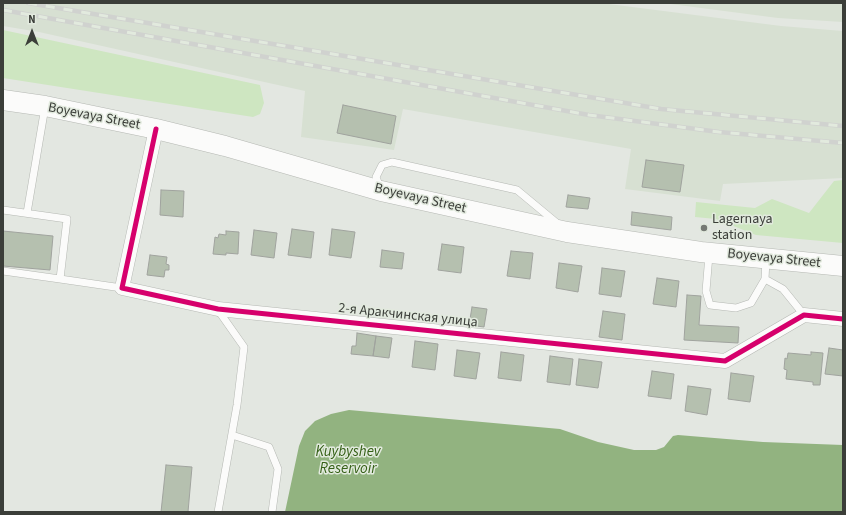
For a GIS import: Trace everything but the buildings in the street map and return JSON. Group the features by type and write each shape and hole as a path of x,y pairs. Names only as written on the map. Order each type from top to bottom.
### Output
{"main road":[{"name":"Boyevaya Street","path":"3,100 45,106 156,129 224,146 381,191 567,232 709,253 843,266"}],"street":[{"path":"122,288 156,129"},
{"name":"2-я Аракчинская улица","path":"122,288 218,309 725,360 804,314"},
{"path":"804,314 843,319"}],"lane":[{"path":"27,213 45,106"},
{"path":"381,191 376,177 382,165 392,162 517,190 567,232"},
{"path":"3,210 67,219 60,279"},
{"path":"709,253 706,291 710,305 736,308 751,303 765,279 766,258"},
{"path":"3,271 122,288"},
{"path":"765,279 782,289 804,314"},
{"path":"218,309 244,347 237,405 218,512"},
{"path":"232,436 269,447 278,468 272,512"}],"shaded area":[{"path":"3,3 601,3 781,26 843,31 843,178 723,184 720,201 625,189 631,149 403,109 394,150 301,137 305,91 39,32 3,26"},
{"path":"663,3 843,3 843,22 778,18"},
{"path":"3,30 260,85 264,103 260,114 253,117 3,78"},
{"path":"843,180 843,243 756,235 716,219 695,217 696,202 755,208 772,199 809,213 834,181"}],"water":[{"name":"Kuybyshev Reservoir","path":"349,410 560,429 598,442 634,450 656,450 664,447 673,436 678,435 763,442 843,445 843,512 285,512 299,446 305,431 315,421 331,414"}],"railway":[{"path":"28,3 661,109 843,126"},
{"path":"3,10 589,115 719,132 843,143"}],"cycle path":[{"path":"156,129 122,288 218,309 725,361 804,315 843,319"}],"place":[{"name":"Lagernaya station","path":"704,228"}]}
